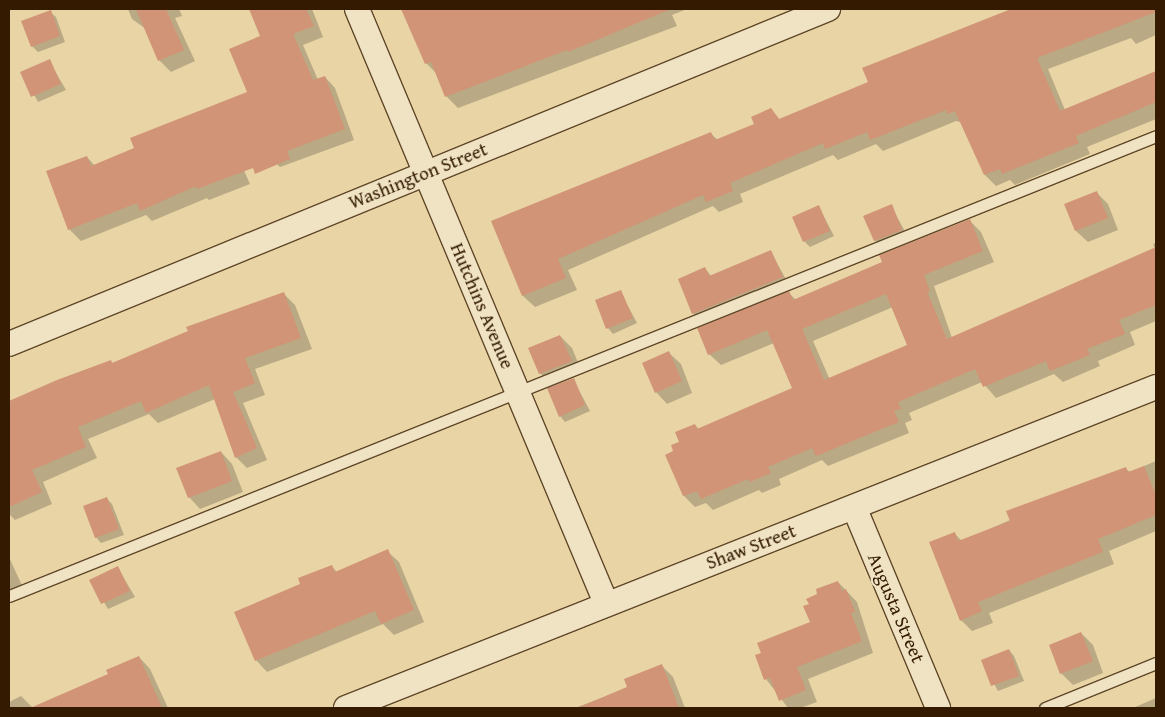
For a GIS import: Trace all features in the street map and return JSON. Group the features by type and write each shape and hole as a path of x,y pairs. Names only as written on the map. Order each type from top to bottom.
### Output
{"street":[{"name":"Hutchins Avenue","path":"357,9 606,603"},
{"name":"Washington Street","path":"9,344 828,9"},
{"name":"Shaw Street","path":"346,708 606,603 1156,387"},
{"name":"Augusta Street","path":"854,507 938,708"}],"lane":[{"path":"9,596 518,394 1156,136"},
{"path":"1044,708 1156,663"}],"building":[{"path":"136,9 166,9 184,50 158,61"},
{"path":"249,9 306,9 314,26 293,34 313,80 325,76 345,129 287,151 290,159 255,174 253,168 197,189 196,186 140,211 137,203 68,230 46,171 87,156 91,166 134,148 130,138 247,92 229,49 260,36"},
{"path":"401,9 671,9 568,52 567,50 445,97 431,62 425,64"},
{"path":"1011,9 1156,9 1156,12 1037,58 1060,111 1156,71 1156,102 1076,136 1079,143 1002,174 1000,169 984,175 955,111 947,114 946,110 870,140 867,132 825,149 823,143 730,183 733,191 706,202 703,195 558,259 566,278 522,296 491,221 711,132 715,140 754,124 751,117 771,108 779,119 868,82 862,68"},
{"path":"51,10 60,36 31,47 21,21"},
{"path":"50,59 61,84 31,97 20,72"},
{"path":"1097,191 1108,218 1075,231 1064,204"},
{"path":"892,204 902,230 874,241 863,216"},
{"path":"819,205 830,231 803,242 792,217"},
{"path":"970,219 983,251 924,275 930,291 927,292 947,339 1156,247 1156,305 1119,320 1125,334 1087,349 1090,355 1050,371 1046,361 983,387 975,369 898,402 901,409 894,411 899,422 816,456 812,448 768,467 771,473 750,482 748,479 701,499 697,491 683,496 665,455 673,451 671,445 679,442 675,432 695,424 697,429 792,388 767,330 708,355 697,328 789,291 793,300 882,262 879,255","holes":["886,294 907,345 824,380 802,329"]},
{"path":"771,250 783,277 692,314 678,279 705,267 709,276"},
{"path":"621,290 633,318 606,329 595,300"},
{"path":"284,292 301,338 245,358 255,383 233,392 257,448 235,458 209,385 146,413 141,401 78,427 86,447 32,470 42,492 9,507 9,401 57,380 111,360 112,363 188,331 186,327"},
{"path":"560,335 572,361 539,374 528,348"},
{"path":"669,351 682,381 655,393 642,363"},
{"path":"574,378 585,405 559,417 547,388"},
{"path":"221,451 232,481 188,498 176,468"},
{"path":"1144,466 1156,495 1156,515 1098,539 1103,552 978,602 982,611 960,621 929,542 955,532 958,541 1010,521 1006,511 1126,467 1128,472"},
{"path":"107,497 119,529 95,538 83,506"},
{"path":"388,549 414,610 381,624 375,611 255,661 234,612 300,584 298,578 332,565 335,572"},
{"path":"118,566 130,591 101,604 89,580"},
{"path":"838,581 842,591 846,589 855,612 851,613 862,641 797,667 806,690 779,701 770,678 764,680 755,655 761,653 757,643 810,622 803,606 809,604 806,599 817,594 816,589"},
{"path":"1081,632 1093,661 1060,674 1049,645"},
{"path":"1009,649 1019,676 991,686 981,660"},
{"path":"139,656 162,708 30,708 108,674 106,670"},
{"path":"662,664 679,708 577,708 627,687 624,679"}]}
